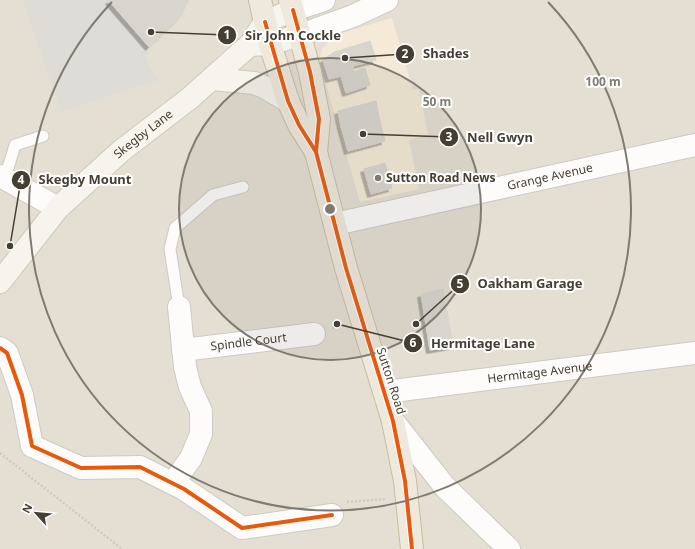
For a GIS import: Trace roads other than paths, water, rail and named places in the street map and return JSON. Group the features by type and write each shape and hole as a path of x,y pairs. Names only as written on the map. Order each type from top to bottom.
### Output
{"highway":[{"name":"Sutton Road","path":"260,0 265,22 260,45 299,125 316,152 361,319 385,392 393,421 405,481 412,549"},
{"name":"Sutton Road","path":"291,5 310,72 319,120 316,152"}],"main road":[{"path":"265,22 291,5"},
{"path":"260,45 300,34"},
{"name":"Skegby Lane","path":"0,282 58,208 122,151 212,79 260,45"},
{"path":"212,79 254,83 288,101"}],"street":[{"path":"291,5 324,0"},
{"path":"300,34 353,16 387,0"},
{"name":"Grange Avenue","path":"335,224 695,145"},
{"path":"2,177 58,208"},
{"path":"173,483 191,458 201,434 201,411 190,387 183,350 179,307"},
{"name":"Spindle Court","path":"183,350 314,334"},
{"path":"0,348 7,353 22,395 32,446 81,468 140,467 173,483 242,528 332,515"},
{"name":"Hermitage Avenue","path":"385,392 695,353"},
{"path":"393,421 445,488 508,549"}],"lane":[{"path":"2,177 15,145 43,136"},
{"path":"179,307 170,248 174,228 213,195 243,187"}],"place":[{"name":"Sir John Cockle","path":"151,32"},
{"name":"Shades","path":"345,58"},
{"name":"Nell Gwyn","path":"363,134"},
{"name":"Sutton Road News","path":"378,178"},
{"name":"Skegby Mount","path":"10,246"},
{"name":"Hermitage Lane","path":"337,324"},
{"name":"Oakham Garage","path":"416,324"}]}
